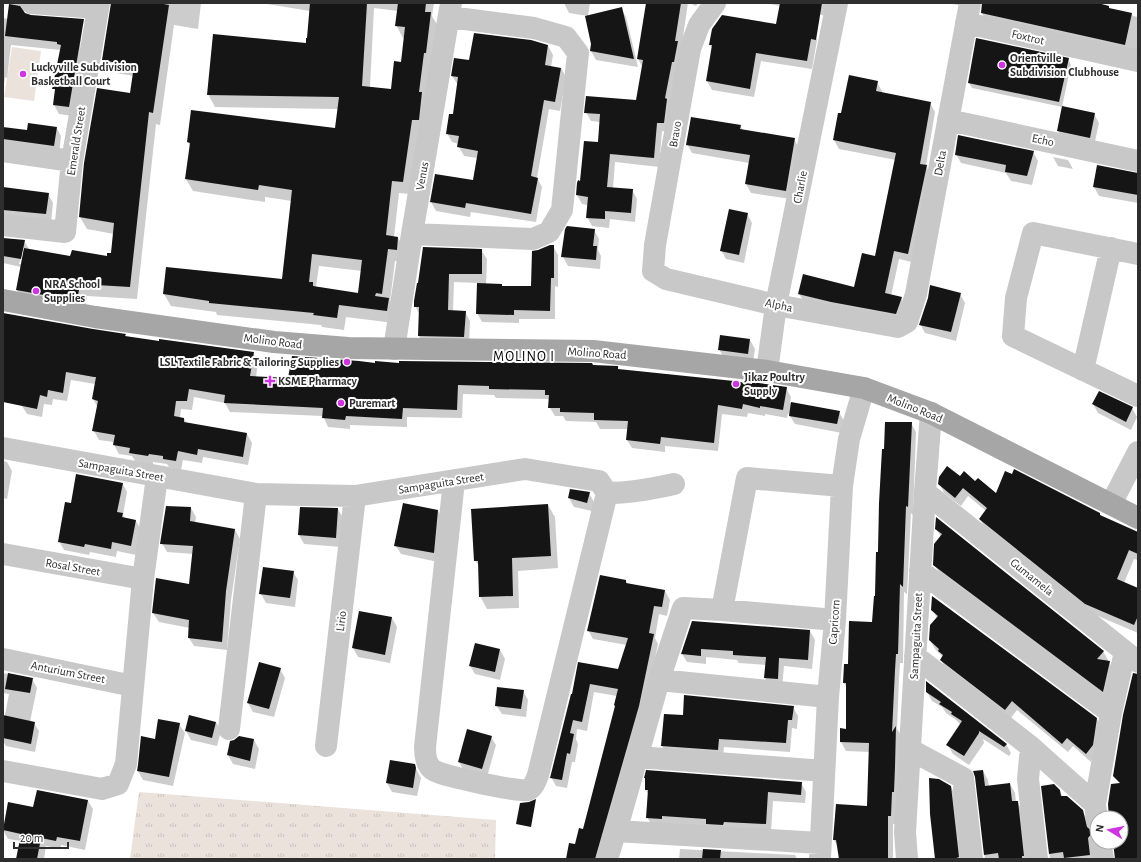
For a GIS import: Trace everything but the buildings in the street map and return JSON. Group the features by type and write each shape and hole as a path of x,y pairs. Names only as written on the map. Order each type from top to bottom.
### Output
{"main road":[{"name":"Molino Road","path":"3,300 95,316 274,342 348,348 593,351 767,371 864,388 931,413 1138,518"}],"street":[{"path":"32,3 99,6"},
{"name":"Bravo","path":"653,271 655,245 690,49 699,25 716,3"},
{"name":"Charlie","path":"767,371 776,305 837,3"},
{"name":"Emerald Street","path":"3,225 65,232 72,161 99,6"},
{"path":"412,234 533,239 549,232 562,210 578,53 566,37 534,28 450,10"},
{"name":"Venus","path":"394,349 450,10"},
{"name":"Foxtrot","path":"968,13 1138,62"},
{"name":"Delta","path":"907,322 916,294 968,13"},
{"name":"Echo","path":"948,120 1138,161"},
{"path":"3,151 72,161"},
{"path":"1138,254 1034,233 1016,298 1013,336 1138,396"},
{"path":"1083,370 1111,248"},
{"name":"Alpha","path":"653,271 666,279 776,305 898,327 907,322"},
{"name":"Capricorn","path":"820,851 828,697 835,620 842,486 849,439 864,388"},
{"name":"Sampaguita Street","path":"907,859 904,832 931,413"},
{"name":"Sampaguita Street","path":"3,448 256,494 355,496 525,469 599,481 607,493"},
{"path":"1111,504 1138,452"},
{"path":"3,771 102,789 118,784 126,764 143,579 156,477"},
{"path":"722,610 747,478 842,486"},
{"path":"454,481 426,739 426,759 434,771 500,788 527,790 532,787 538,775 607,493 624,493 674,484"},
{"name":"Gumamela","path":"925,492 1131,657"},
{"path":"229,729 256,494"},
{"name":"Lirio","path":"326,746 355,496"},
{"name":"Rosal Street","path":"3,554 143,579"},
{"path":"920,571 1111,713"},
{"path":"607,859 638,757 659,680 683,608 835,620"},
{"path":"915,656 1032,747 1094,810"},
{"path":"1096,810 1111,713 1131,657"},
{"name":"Anturium Street","path":"3,659 133,686"},
{"path":"659,680 828,697"},
{"path":"1032,747 1028,779 1037,859"},
{"path":"910,750 964,778 972,859"},
{"path":"638,757 824,771"},
{"path":"616,831 820,851"}],"green space":[{"name":"Luckyville Subdivision Basketball Court","path":"12,47 41,51 34,101 4,97"},
{"path":"139,792 496,820 495,859 130,859"}],"place":[{"name":"Orientville Subdivision Clubhouse","path":"1002,65"},
{"name":"Luckyville Subdivision Basketball Court","path":"23,74"},
{"name":"NRA School Supplies","path":"36,291"},
{"name":"LSL Textile Fabric & Tailoring Supplies","path":"347,362"},
{"name":"KSME Pharmacy","path":"270,381"},
{"name":"Jikaz Poultry Supply","path":"736,384"},
{"name":"Puremart","path":"341,403"}],"district":[{"name":"MOLINO I","path":"524,356"}]}
